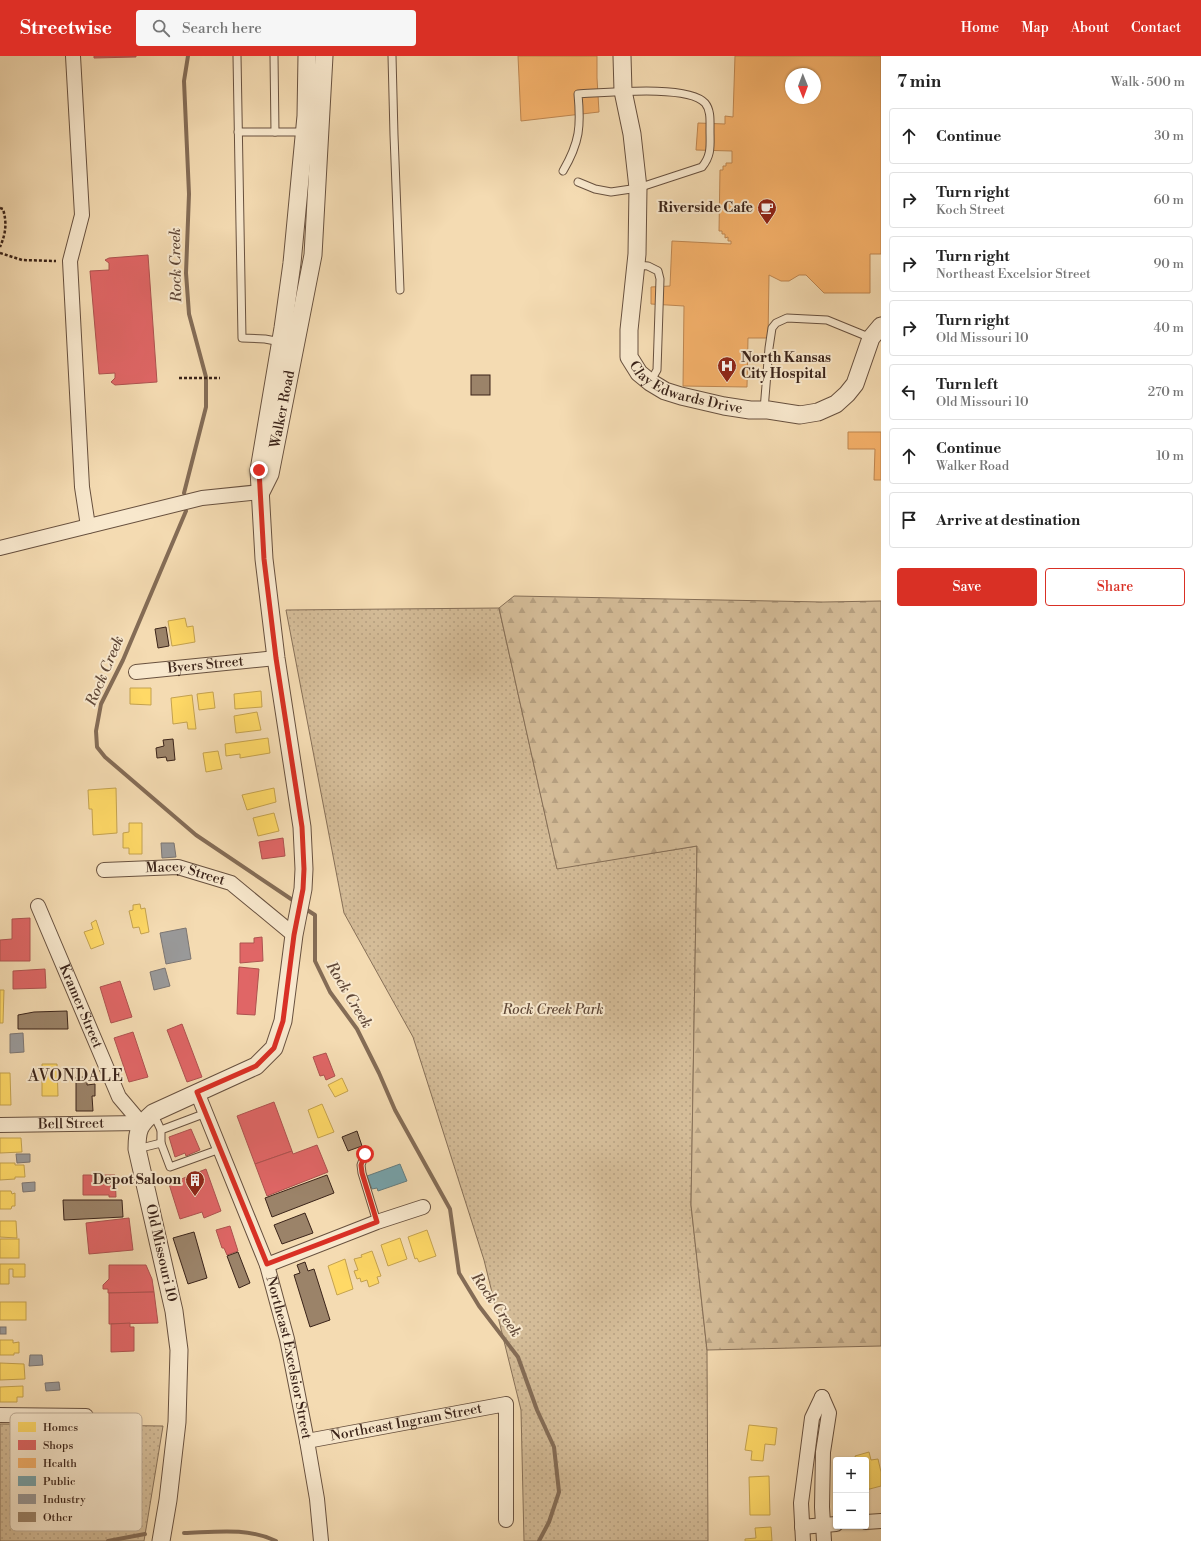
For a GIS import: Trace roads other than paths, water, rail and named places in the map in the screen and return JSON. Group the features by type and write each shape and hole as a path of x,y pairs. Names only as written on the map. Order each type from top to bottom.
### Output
{"street":[{"path":"73,56 82,215 70,261 82,487 88,526"},
{"name":"Walker Road","path":"307,56 312,133"},
{"name":"Walker Road","path":"260,492 259,470 288,344 292,263 324,56"},
{"name":"Clay Edwards Drive","path":"622,56 623,91 632,134 638,188 636,266 629,330 629,357 639,373 665,391 724,406 800,415 818,412 836,404 855,384 876,332"},
{"path":"0,548 202,498 260,492 264,559 276,658 302,827 304,869 303,889 295,928 283,1021 274,1048 256,1066 197,1092 147,1118"},
{"name":"Byers Street","path":"136,672 276,658"},
{"name":"Macey Street","path":"104,870 178,868 231,883 295,928"},
{"name":"Kramer Street","path":"38,906 119,1097 147,1118"},
{"name":"Northeast Excelsior Street","path":"197,1092 267,1264 287,1339 307,1441 317,1499 321,1541"},
{"name":"Bell Street","path":"0,1125 147,1118"},
{"name":"Old Missouri 10","path":"147,1118 137,1133 137,1149 174,1311 179,1350 177,1422 168,1500 161,1541"},
{"path":"267,1264 377,1222 423,1207"},
{"path":"803,1541 801,1503 812,1418 822,1397 829,1413 823,1452 822,1507 830,1524 824,1541"},
{"name":"Northeast Ingram Street","path":"307,1441 506,1404 506,1520"},
{"path":"0,1415 10,1415"},
{"path":"869,1522 881,1521"},
{"path":"802,1526 830,1524"}],"lane":[{"path":"237,56 242,338 265,339 288,344"},
{"path":"274,56 275,132"},
{"path":"392,56 400,290"},
{"path":"563,171 577,144 580,128 578,94 623,91 678,92 692,96 705,104 709,112 709,154 702,167 638,188 611,192 595,189 578,182"},
{"path":"238,132 312,133"},
{"path":"636,266 648,266 658,270 660,279 657,370 650,382"},
{"path":"764,410 769,348 772,328 776,323 787,318 827,320 876,332"},
{"path":"161,1130 206,1113"},
{"path":"147,1118 161,1130"},
{"path":"161,1130 160,1142 170,1167 220,1149"},
{"path":"137,1149 160,1142"},
{"path":"365,1154 361,1165 362,1173 377,1222"}],"waterway":[{"name":"Rock Creek","path":"184,493 206,407 206,377 189,314 186,273 189,194 184,81 188,56"},
{"name":"Rock Creek","path":"186,511 123,660 101,704 96,731 97,747 105,757 196,835 297,903"},
{"name":"Rock Creek","path":"304,908 315,915 315,961 330,992 357,1029 379,1073 395,1110 450,1209 459,1273 479,1306 518,1357 537,1410 554,1447 559,1492 549,1522 539,1541"},
{"name":"Rock Creek","path":"184,1533 231,1531 254,1534 276,1541"},
{"name":"Rock Creek","path":"108,1541 145,1534"}],"place":[{"name":"Riverside Cafe","path":"767,225"},
{"name":"North Kansas City Hospital","path":"727,383"},
{"name":"Depot Saloon","path":"195,1197"}],"district":[{"name":"AVONDALE","path":"76,1076"}],"park label":[{"name":"Rock Creek Park","path":"553,1010"}]}
